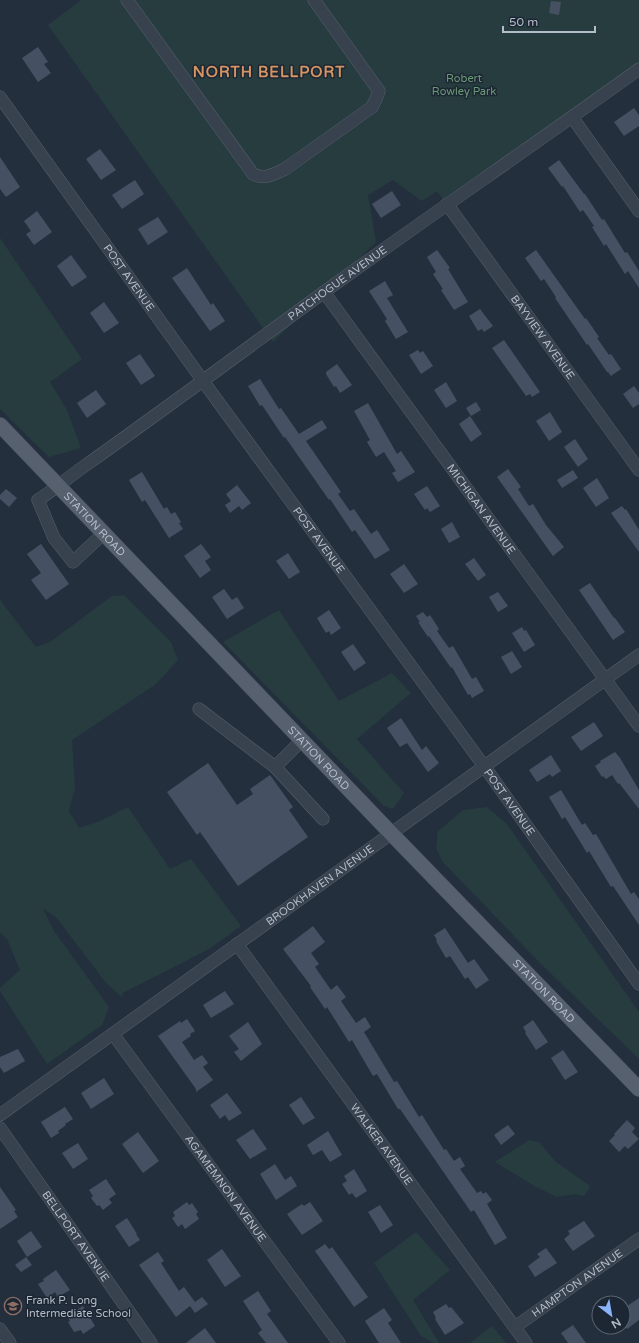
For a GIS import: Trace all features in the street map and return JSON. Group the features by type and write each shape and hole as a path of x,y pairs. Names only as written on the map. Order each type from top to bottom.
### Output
{"main road":[{"name":"STATION ROAD","path":"0,425 639,1089"}],"street":[{"path":"127,0 253,174 260,178 270,176 285,169 372,107 378,95 379,91 314,0"},
{"name":"PATCHOGUE AVENUE","path":"104,533 73,562 54,538 38,500 324,292 639,69"},
{"name":"POST AVENUE","path":"0,96 203,381 484,766 639,984"},
{"path":"572,117 639,211"},
{"name":"BAYVIEW AVENUE","path":"447,204 639,470"},
{"name":"MICHIGAN AVENUE","path":"324,292 639,726"},
{"name":"BROOKHAVEN AVENUE","path":"0,1115 639,655"},
{"path":"199,709 275,767 323,819"},
{"path":"275,767 302,740"},
{"name":"WALKER AVENUE","path":"237,944 526,1343"},
{"name":"AGAMEMNON AVENUE","path":"113,1034 339,1343"},
{"name":"BELLPORT AVENUE","path":"0,1128 151,1343"},
{"name":"HAMPTON AVENUE","path":"515,1327 639,1239"},
{"path":"0,1329 10,1343"}],"green space":[{"name":"Robert Rowley Park","path":"81,0 639,0 639,63 444,201 437,191 422,201 393,180 368,195 376,242 273,342 48,25"},
{"path":"0,238 82,359 50,382 67,410 81,448 49,457 0,409"},
{"path":"124,595 171,642 178,660 156,684 72,740 75,788 69,811 79,828 100,821 128,807 170,869 191,859 241,926 209,949 123,993 122,997 106,983 56,917 43,909 54,931 109,1007 102,1025 47,1064 0,991 0,988 20,970 7,939 0,933 0,600 36,647 50,642 112,596"},
{"path":"279,610 339,701 392,673 411,693 357,739 404,793 393,809 384,806 223,642"},
{"path":"487,807 507,824 639,1012 639,1059 538,961 442,861 436,848 438,831 463,810"},
{"path":"529,1140 539,1142 555,1161 590,1186 584,1196 576,1194 557,1197 536,1187 495,1162"},
{"path":"416,1232 450,1270 413,1300 439,1343 434,1343 421,1336 374,1263"},
{"path":"492,1326 506,1343 470,1343"}],"building":[{"path":"551,1 561,2 559,15 549,13"},
{"path":"38,47 48,62 44,64 51,73 38,82 22,58"},
{"path":"634,108 639,115 639,126 624,136 614,122"},
{"path":"100,149 116,170 101,180 86,159"},
{"path":"0,157 20,187 6,197 0,189"},
{"path":"559,160 585,194 602,220 604,219 625,253 627,252 639,271 639,288 628,271 625,274 606,244 604,246 592,227 594,226 583,210 580,212 563,186 562,187 548,168"},
{"path":"135,180 144,194 122,209 112,195"},
{"path":"392,191 401,205 381,218 372,204"},
{"path":"37,211 52,232 34,245 26,234 31,231 24,221"},
{"path":"158,217 168,232 148,245 138,229"},
{"path":"437,250 450,268 448,269 468,302 454,310 441,290 443,289 433,274 436,272 427,257"},
{"path":"536,250 585,319 586,318 599,337 597,338 609,355 611,354 621,369 611,376 588,344 587,345 544,279 541,281 525,258"},
{"path":"71,255 87,277 72,287 57,266"},
{"path":"187,268 211,305 213,303 225,321 210,331 172,278"},
{"path":"385,281 393,295 387,298 408,332 396,339 385,321 387,319 369,291"},
{"path":"104,302 119,323 104,333 90,313"},
{"path":"480,309 493,326 484,332 482,329 478,331 469,316"},
{"path":"504,340 540,392 532,397 530,394 526,396 492,348"},
{"path":"418,350 420,353 423,351 433,366 421,374 409,355"},
{"path":"140,354 155,376 141,385 126,363"},
{"path":"337,364 352,385 340,393 336,386 334,387 326,374 326,372"},
{"path":"260,379 279,409 281,408 299,434 322,420 327,428 306,441 341,492 338,494 350,511 354,509 371,534 377,530 390,550 375,559 355,530 352,532 262,405 260,406 248,386"},
{"path":"446,382 457,401 446,408 434,390"},
{"path":"634,386 639,393 639,404 633,408 623,394"},
{"path":"96,390 106,404 87,418 77,403"},
{"path":"476,402 481,410 471,416 466,408"},
{"path":"368,403 397,454 401,451 415,472 398,482 392,473 396,471 384,452 376,457 367,442 370,440 354,411"},
{"path":"550,412 562,432 549,441 536,421"},
{"path":"470,416 482,434 471,442 459,424"},
{"path":"575,439 588,459 578,467 564,447"},
{"path":"508,469 521,487 518,489 529,506 533,504 546,525 564,547 553,556 497,477"},
{"path":"573,470 578,478 562,488 557,480"},
{"path":"142,472 164,509 167,507 171,514 175,512 181,522 179,523 183,529 169,538 145,500 142,502 129,480"},
{"path":"597,478 609,498 596,507 583,488"},
{"path":"237,485 251,503 242,510 239,506 230,513 225,505 231,501 226,494"},
{"path":"427,486 440,506 430,512 427,508 425,510 414,494"},
{"path":"6,489 17,498 9,507 0,499 0,495"},
{"path":"622,506 625,510 626,509 639,530 639,552 611,513"},
{"path":"452,522 460,537 449,543 441,529"},
{"path":"41,544 69,584 46,600 31,580 41,573 27,554"},
{"path":"201,544 211,557 205,561 211,570 200,578 184,556"},
{"path":"288,553 300,572 289,579 276,561"},
{"path":"474,558 486,575 478,581 465,564"},
{"path":"404,564 418,584 404,593 390,574"},
{"path":"590,583 625,632 613,640 579,590"},
{"path":"224,589 232,600 237,597 244,608 227,619 212,597"},
{"path":"498,592 508,606 498,612 489,597"},
{"path":"329,610 341,628 331,635 329,631 326,633 317,618"},
{"path":"423,612 427,617 430,615 439,629 437,631 449,648 453,646 472,679 476,677 484,691 472,698 470,694 468,695 452,667 451,668 418,622 420,622 416,616"},
{"path":"522,627 524,631 526,630 535,645 524,652 512,633"},
{"path":"353,644 366,663 354,671 341,652"},
{"path":"512,651 522,667 511,674 501,657"},
{"path":"401,718 422,750 426,746 439,763 428,772 407,743 400,747 387,728"},
{"path":"594,722 603,736 581,751 571,737"},
{"path":"615,752 639,790 639,809 612,775 606,779 603,776 602,777 595,766 601,762 600,761"},
{"path":"551,755 561,771 552,777 550,774 537,782 529,770"},
{"path":"208,763 237,805 253,794 250,789 270,775 293,807 289,810 308,837 238,886 200,832 197,835 167,792"},
{"path":"561,790 582,825 585,823 593,835 596,834 631,894 634,892 639,899 639,925 613,886 611,887 589,851 587,853 565,817 562,819 549,797"},
{"path":"313,926 325,942 311,953 319,964 315,967 331,990 337,985 346,997 341,1001 356,1023 365,1017 371,1027 364,1032 394,1082 397,1081 419,1117 422,1115 444,1150 446,1149 454,1161 460,1157 465,1166 460,1169 477,1193 481,1191 483,1194 486,1192 492,1200 487,1204 507,1238 495,1245 474,1210 471,1212 400,1109 398,1109 377,1074 373,1076 352,1040 349,1042 327,1007 325,1009 310,987 311,986 283,949"},
{"path":"445,928 468,963 474,959 489,980 476,989 468,977 465,979 450,956 446,958 436,941 437,940 434,935"},
{"path":"225,991 234,1004 211,1018 203,1005"},
{"path":"187,1019 195,1031 190,1034 191,1036 182,1042 194,1060 202,1055 208,1063 203,1067 213,1080 196,1092 196,1089 158,1036 180,1021 181,1023"},
{"path":"533,1020 548,1042 536,1050 525,1033 526,1032 523,1027"},
{"path":"248,1022 262,1044 241,1061 234,1052 239,1049 229,1036"},
{"path":"18,1049 25,1061 4,1073 0,1067 0,1057"},
{"path":"563,1050 578,1072 565,1080 551,1058"},
{"path":"104,1078 114,1094 91,1109 81,1093"},
{"path":"227,1093 242,1113 229,1121 225,1115 220,1119 210,1105"},
{"path":"301,1097 315,1118 303,1125 289,1105"},
{"path":"65,1107 73,1119 58,1131 59,1133 51,1138 41,1122"},
{"path":"627,1120 635,1128 632,1132 639,1139 628,1149 625,1146 619,1152 609,1141"},
{"path":"508,1125 515,1134 501,1145 494,1135"},
{"path":"253,1129 267,1149 250,1159 236,1140"},
{"path":"328,1131 342,1155 330,1162 322,1150 313,1155 307,1145"},
{"path":"138,1132 159,1161 143,1173 122,1144"},
{"path":"78,1143 88,1159 73,1169 62,1153"},
{"path":"275,1164 285,1180 291,1176 297,1186 276,1200 260,1174"},
{"path":"354,1169 367,1191 356,1198 352,1193 349,1195 342,1184 347,1181 344,1176"},
{"path":"106,1179 116,1194 109,1199 112,1203 103,1210 99,1205 97,1206 91,1198 93,1196 89,1190"},
{"path":"0,1187 16,1210 14,1211 18,1217 0,1229"},
{"path":"187,1202 189,1205 192,1203 198,1212 196,1214 199,1219 185,1229 182,1224 178,1227 172,1218 175,1216 173,1212"},
{"path":"310,1202 323,1221 302,1235 287,1214 302,1204 304,1206"},
{"path":"380,1205 393,1225 381,1233 368,1212"},
{"path":"127,1218 140,1240 129,1247 115,1226"},
{"path":"584,1221 595,1236 573,1251 564,1239 570,1234 568,1231"},
{"path":"31,1231 42,1247 27,1257 17,1241"},
{"path":"325,1244 329,1249 332,1247 368,1297 354,1307 315,1251"},
{"path":"546,1248 557,1263 535,1277 528,1266 540,1257 537,1254"},
{"path":"222,1249 241,1276 225,1287 207,1260"},
{"path":"158,1252 164,1261 161,1263 179,1291 184,1287 195,1302 202,1297 208,1304 195,1313 190,1306 176,1317 139,1265"},
{"path":"26,1257 32,1265 21,1272 15,1265"},
{"path":"56,1270 70,1290 58,1297 55,1292 47,1298 38,1284 44,1281 43,1279"},
{"path":"258,1291 271,1311 267,1314 288,1343 266,1343 258,1333 262,1330 243,1301"},
{"path":"639,1298 639,1320 631,1326 631,1304"},
{"path":"446,1304 449,1308 451,1307 464,1323 445,1335 435,1319 436,1318 433,1312"},
{"path":"83,1306 95,1326 83,1334 81,1330 74,1332 68,1322 70,1321 67,1316"},
{"path":"384,1308 392,1320 388,1323 401,1343 379,1343 365,1321"},
{"path":"573,1325 586,1343 568,1343 561,1333"},
{"path":"205,1328 216,1343 186,1343"}],"place":[{"name":"Frank P. Long Intermediate School","path":"13,1306"}],"district":[{"name":"NORTH BELLPORT","path":"269,72"}]}
